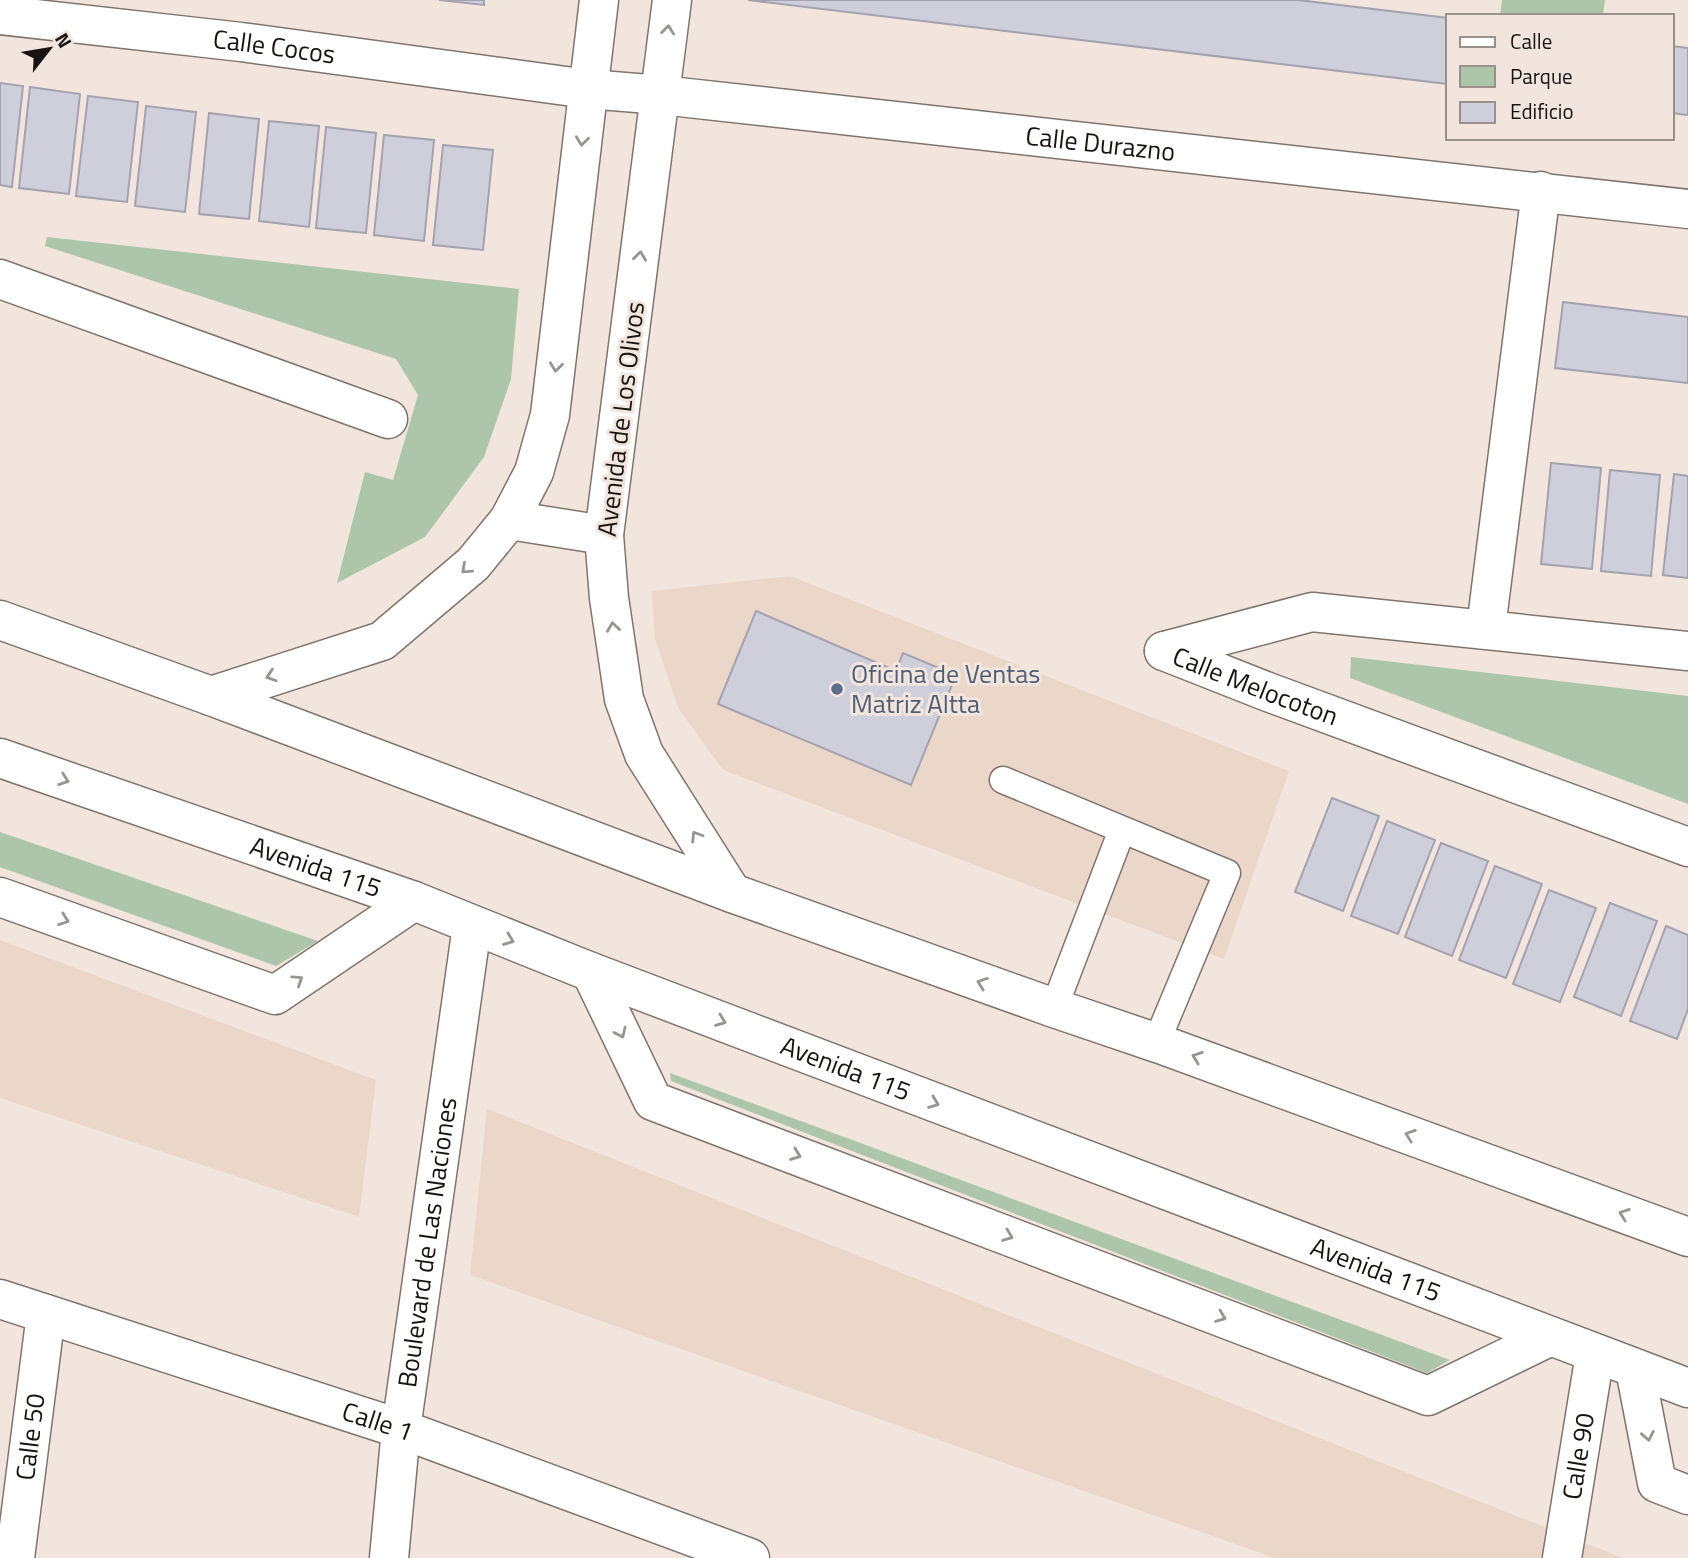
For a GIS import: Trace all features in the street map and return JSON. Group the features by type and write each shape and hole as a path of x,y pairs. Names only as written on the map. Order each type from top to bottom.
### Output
{"street":[{"path":"211,695 382,641 473,564 509,520 534,472 550,415 599,0"},
{"name":"Avenida de Los Olivos","path":"671,0 604,536 609,598 624,699 644,754 732,893"},
{"name":"Calle Cocos","path":"0,15 241,42 588,89"},
{"name":"Calle Durazno","path":"588,89 1688,209"},
{"path":"1486,628 1541,191"},
{"path":"0,279 388,418"},
{"path":"509,520 604,536"},
{"name":"Calle Melocoton","path":"1688,650 1312,612 1164,651 1688,847"},
{"path":"0,620 211,695 732,893 1160,1044 1688,1237"},
{"name":"Avenida 115","path":"0,758 414,901 592,972 1688,1388"},
{"path":"0,897 275,995 414,901"},
{"name":"Boulevard de Las Naciones","path":"388,1558 401,1429 472,926"},
{"path":"592,972 653,1101 1428,1396 1549,1337"},
{"name":"Calle 1","path":"0,1300 401,1429 750,1558"},
{"name":"Calle 50","path":"15,1558 46,1314"},
{"name":"Calle 90","path":"1562,1558 1595,1354"},
{"path":"1635,1369 1657,1483 1688,1495"}],"lane":[{"path":"1003,780 1227,873 1162,1028"},
{"path":"1054,1008 1122,830"}],"shaded area":[{"path":"790,576 1289,771 1224,959 723,770 678,708 655,639 652,591"},
{"path":"0,940 376,1080 359,1217 0,1098"},
{"path":"487,1109 1623,1558 1275,1558 470,1275"}],"green space":[{"path":"1502,0 1605,0 1603,14 1500,14"},
{"path":"47,237 519,289 511,379 484,457 425,537 337,583 365,472 393,480 418,395 396,359 45,246"},
{"path":"1351,657 1688,696 1688,804 1350,678"},
{"path":"0,832 318,941 276,966 0,867"},
{"path":"670,1073 1450,1360 1427,1373 671,1081"}],"building":[{"path":"439,0 484,0 484,5"},
{"path":"748,0 1298,0 1446,18 1446,84"},
{"path":"1674,46 1688,48 1688,115 1674,113"},
{"path":"0,83 23,86 12,187 0,185"},
{"path":"30,87 80,94 69,194 19,188"},
{"path":"88,96 138,102 127,202 76,196"},
{"path":"146,106 196,112 185,212 135,206"},
{"path":"209,113 259,119 249,219 199,214"},
{"path":"269,121 319,126 309,227 259,221"},
{"path":"326,127 376,133 366,233 316,228"},
{"path":"384,135 434,140 424,241 374,235"},
{"path":"443,145 493,150 483,250 433,245"},
{"path":"1563,302 1688,317 1688,383 1555,368"},
{"path":"1551,463 1601,468 1592,569 1541,564"},
{"path":"1610,470 1660,475 1651,576 1601,571"},
{"path":"1674,474 1688,476 1688,578 1663,575"},
{"name":"Oficina de Ventas Matriz Altta","path":"756,611 896,671 903,653 956,675 911,785 718,704"},
{"path":"1332,798 1379,816 1343,911 1295,892"},
{"path":"1387,821 1435,840 1398,934 1351,916"},
{"path":"1441,843 1488,861 1452,956 1405,937"},
{"path":"1495,866 1542,884 1506,978 1459,960"},
{"path":"1549,890 1596,908 1560,1002 1513,984"},
{"path":"1610,903 1657,921 1621,1016 1574,997"},
{"path":"1666,926 1688,935 1688,1009 1677,1039 1630,1021"}],"place":[{"name":"Oficina de Ventas Matriz Altta","path":"837,689"}]}
